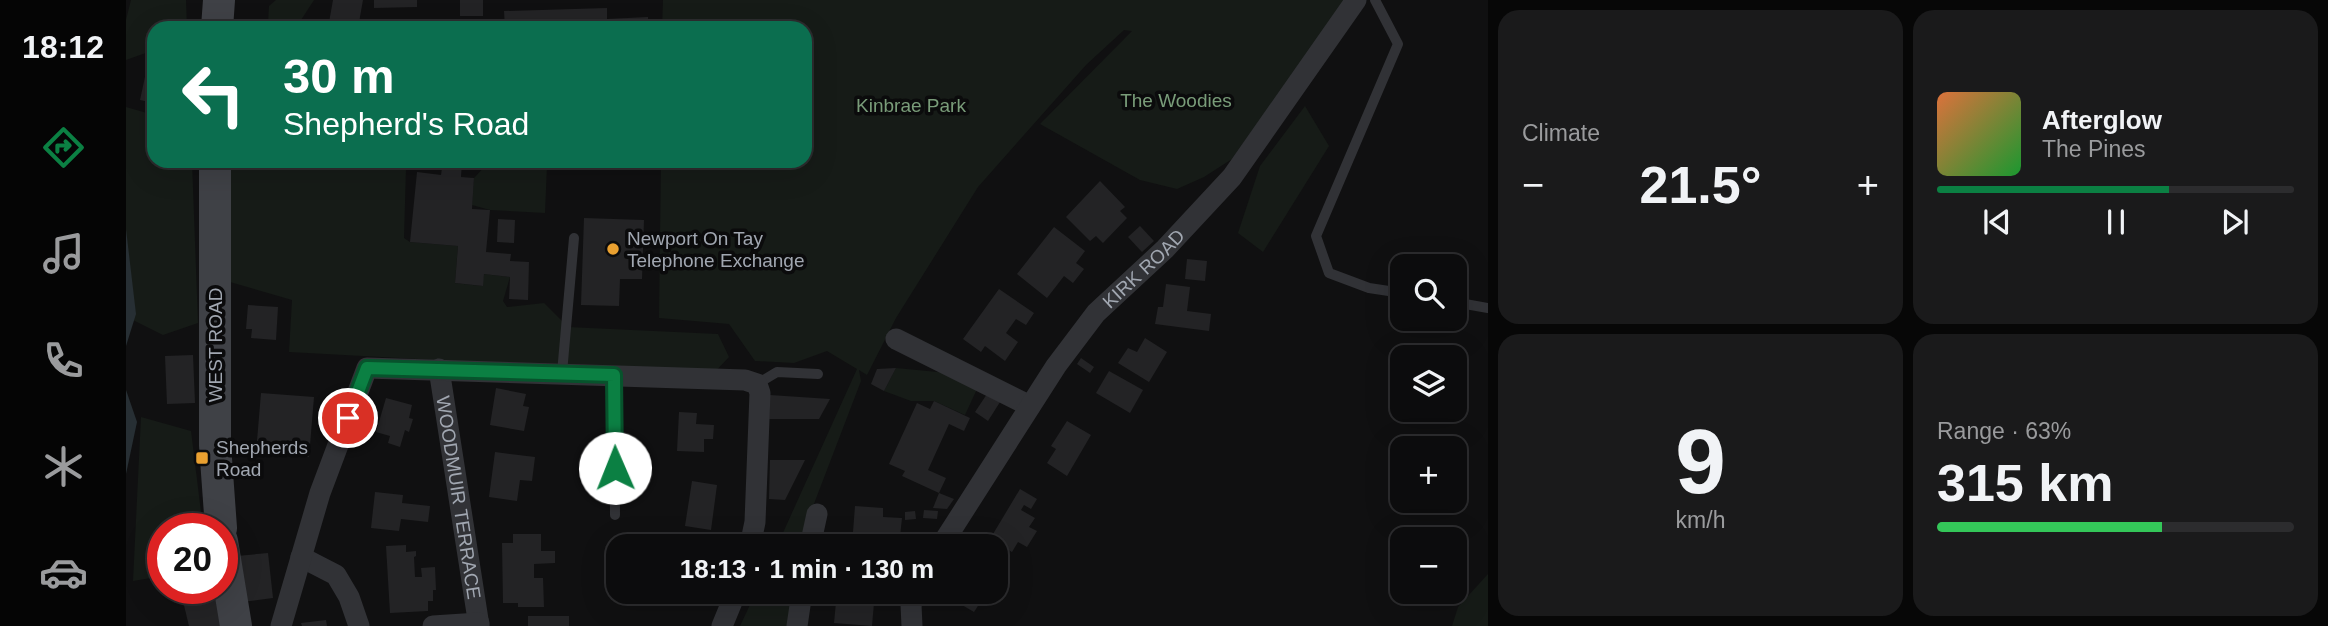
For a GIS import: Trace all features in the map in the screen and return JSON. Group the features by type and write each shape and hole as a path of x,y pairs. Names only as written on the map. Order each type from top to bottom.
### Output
{"main road":[{"path":"218,21 219,0"},
{"name":"WEST ROAD","path":"215,168 215,445 220,513"},
{"path":"232,604 236,626"}],"street":[{"name":"KIRK ROAD","path":"949,534 1056,366 1096,313 1165,249 1232,177 1356,0"},
{"path":"896,340 1030,405"},
{"path":"281,626 320,492 367,368 745,380 757,384 760,393 752,534"},
{"name":"WOODMUIR TERRACE","path":"439,369 479,625"},
{"path":"813,534 817,514"},
{"path":"301,557 336,575 349,597 359,626"},
{"path":"722,626 731,604"},
{"path":"797,626 800,604"},
{"path":"911,604 912,626"},
{"path":"433,626 479,625"}],"lane":[{"path":"1375,0 1398,44 1316,236 1329,273 1369,288 1390,291"},
{"path":"562,373 574,238"},
{"path":"1467,304 1488,308"},
{"path":"757,384 777,372 818,374"},
{"path":"614,375 615,515"}],"green space":[{"path":"131,0 186,0 187,21 147,21 147,52 126,60 126,20"},
{"path":"276,0 314,0 301,20 268,21 269,6"},
{"name":"Kinbrae Park","path":"663,0 1346,0 1232,159 1204,177 1177,189 1140,180 1040,124 1132,31 1124,30 1086,65 978,187 896,318 867,375 859,370 861,381 812,509 807,534 782,534 857,369 827,351 794,363 755,361 729,324 659,318 661,168 812,168 812,21 662,21"},
{"path":"1305,106 1329,146 1263,252 1238,233 1260,166"},
{"path":"126,107 147,113 147,168 192,168 198,323 163,335 131,319 126,277"},
{"path":"225,168 406,168 404,238 410,242 458,246 455,283 482,286 484,274 510,277 503,301 507,307 544,303 568,327 718,334 729,357 712,375 289,352 292,300 223,280"},
{"path":"483,168 547,168 545,213 490,210 472,205 474,178"},
{"path":"596,168 645,168 645,170"},
{"path":"896,368 948,373 977,389 965,415 934,401 911,401 884,391"},
{"path":"141,417 191,431 201,513 147,513 147,579 133,581"},
{"path":"1488,574 1488,626 1452,626 1458,607 1467,604 1467,597"},
{"path":"750,604 794,604 789,626 740,626"}],"shaded area":[{"path":"126,229 136,314 126,346"},
{"path":"126,390 137,422 126,474"}],"building":[{"path":"333,0 363,0 359,21 329,21"},
{"path":"374,0 417,0 417,7 374,8"},
{"path":"460,0 483,0 483,16 460,16"},
{"path":"607,8 607,19 648,17 648,21 505,21 504,11"},
{"path":"147,68 147,102 140,100"},
{"path":"442,168 462,168 461,177 474,178 472,209 490,210 486,252 511,254 510,261 529,262 528,300 509,299 510,277 484,274 483,286 455,283 458,246 410,242 417,172 441,175"},
{"path":"1100,181 1125,207 1120,211 1127,218 1103,243 1096,236 1090,241 1066,217"},
{"name":"Newport On Tay Telephone Exchange","path":"584,218 644,220 642,279 620,279 619,306 581,305"},
{"path":"498,219 515,220 514,243 497,242"},
{"path":"1140,226 1154,241 1142,252 1128,237"},
{"path":"1054,227 1085,251 1076,263 1084,269 1073,283 1064,276 1047,298 1017,274"},
{"path":"1187,259 1207,261 1205,281 1185,279"},
{"path":"1166,284 1190,287 1187,311 1211,314 1209,331 1155,324 1158,307 1163,307"},
{"path":"999,289 1034,313 1026,325 1016,319 1006,333 1018,342 1005,361 985,346 981,352 963,339"},
{"path":"248,305 278,307 276,340 251,338 252,329 246,329"},
{"path":"1145,338 1167,352 1149,382 1118,363 1128,348 1137,352"},
{"path":"193,355 195,403 167,404 165,356"},
{"path":"1081,358 1094,367 1090,373 1077,364"},
{"path":"896,368 884,391 871,384 877,369"},
{"path":"1109,371 1143,390 1130,413 1096,393"},
{"path":"496,388 526,394 523,406 529,407 524,431 490,425"},
{"path":"261,393 314,397 309,457 256,453"},
{"path":"987,394 1000,402 988,421 975,412"},
{"path":"770,395 830,399 819,419 769,419"},
{"path":"386,398 412,405 409,418 413,419 409,432 405,430 400,447 388,443 390,436 376,432"},
{"path":"934,401 970,418 964,431 949,424 928,470 946,478 939,493 902,476 905,471 889,464 917,403 930,409"},
{"path":"679,412 697,413 696,424 714,425 713,439 704,439 704,452 677,451"},
{"path":"1067,421 1091,435 1067,476 1047,463 1056,449 1051,446"},
{"path":"495,452 535,457 532,481 520,480 517,501 489,497"},
{"path":"770,460 805,460 785,500 769,499"},
{"path":"692,481 717,485 711,530 685,526"},
{"path":"1020,489 1037,499 1031,509 1024,505 1021,510 1035,518 1029,527 1037,531 1027,547 1018,542 1012,552 1008,550 1008,534 993,534"},
{"path":"375,492 403,495 402,503 430,506 428,522 401,519 399,531 371,528"},
{"path":"939,493 954,499 947,509 933,508"},
{"path":"855,506 883,508 883,517 902,518 900,534 853,534"},
{"path":"924,510 938,511 937,519 923,518"},
{"path":"915,511 916,519 905,520 905,512"},
{"path":"513,534 541,534 541,551 555,551 555,563 534,564 534,578 543,578 544,607 518,607 518,603 503,603 502,543 513,543"},
{"path":"406,545 406,552 416,551 415,577 422,577 421,568 435,567 436,590 433,590 433,601 428,601 428,611 390,613 386,546"},
{"path":"268,553 273,598 242,602 238,556"},
{"path":"184,604 218,604 223,626 189,626"},
{"path":"836,604 874,604 872,626 834,623"},
{"path":"960,604 979,604 974,612"},
{"path":"528,616 569,616 569,626 528,626"},
{"path":"326,620 327,626 302,626 301,623"}],"place":[{"name":"Newport On Tay Telephone Exchange","path":"613,249"},
{"name":"Shepherds Road","path":"202,458"}],"route":[{"path":"348,418 367,368 614,375 615,468"}],"park label":[{"name":"The Woodies","path":"1176,100"}]}
